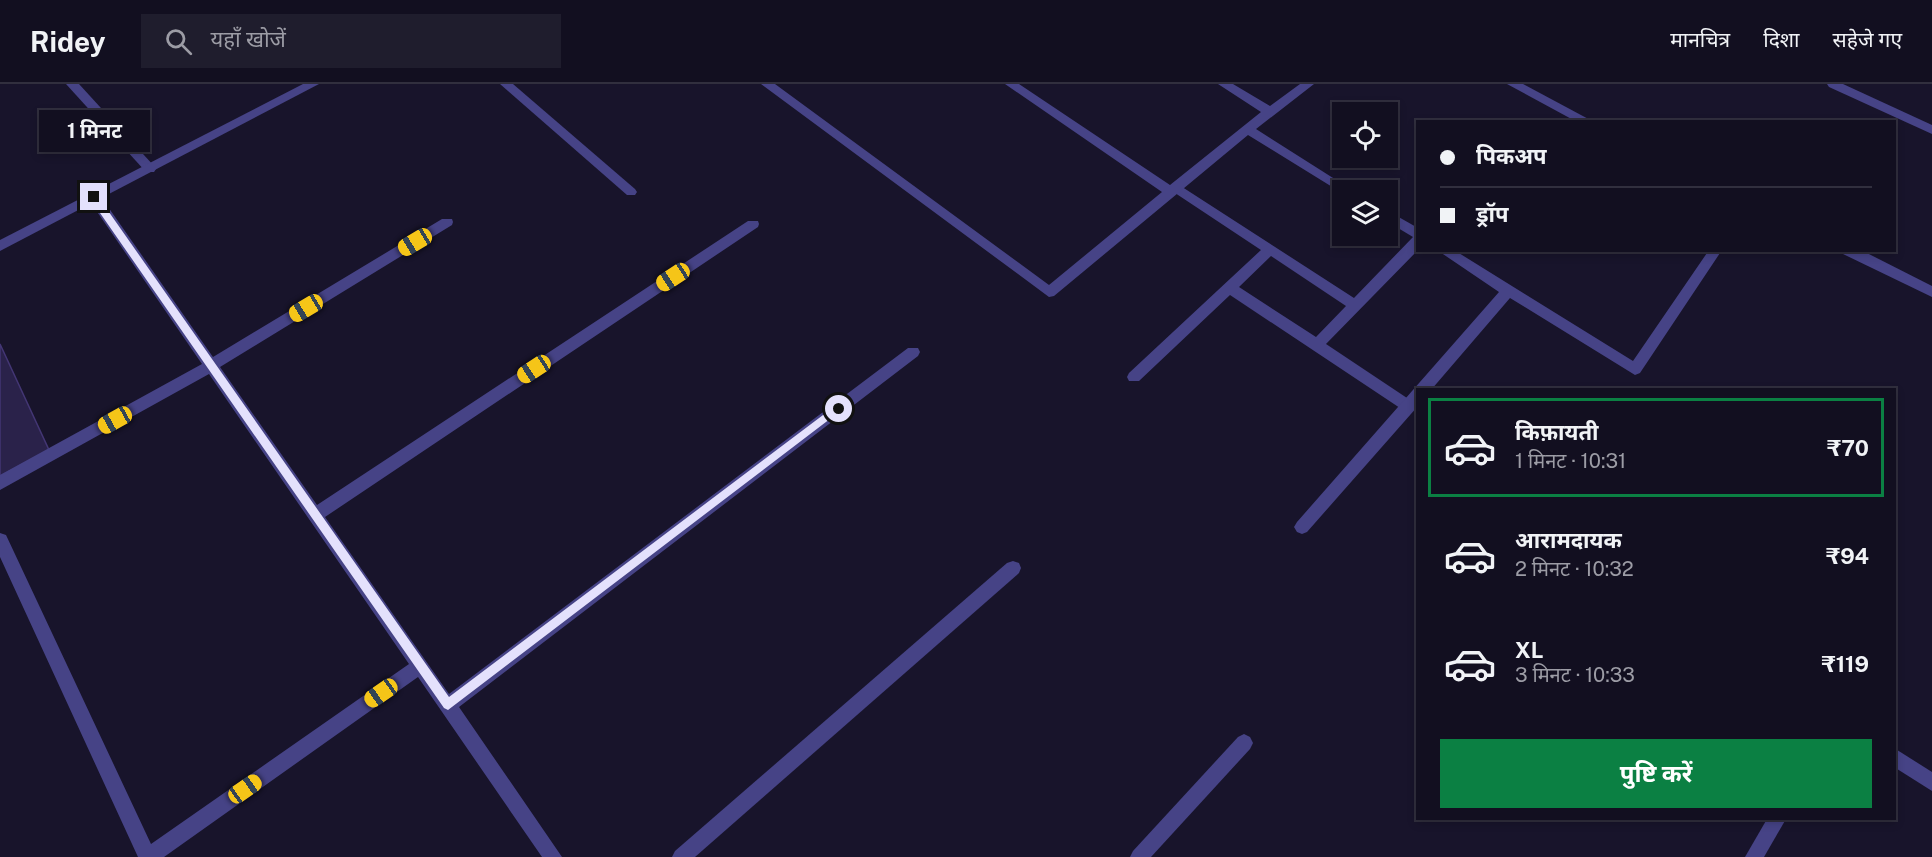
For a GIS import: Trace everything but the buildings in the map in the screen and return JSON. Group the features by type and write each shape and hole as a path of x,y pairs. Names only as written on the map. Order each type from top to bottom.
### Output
{"street":[{"path":"72,84 150,169"},
{"path":"0,246 313,84"},
{"path":"506,84 631,192"},
{"path":"767,84 1048,292 1247,129 1308,84"},
{"path":"1011,84 1355,305"},
{"path":"1224,84 1270,112"},
{"path":"1512,84 1584,120"},
{"path":"1833,84 1932,130"},
{"path":"1247,129 1332,181"},
{"path":"94,197 553,857"},
{"path":"0,483 212,366 447,222"},
{"path":"1398,222 1416,234"},
{"path":"315,515 753,224"},
{"path":"1317,345 1416,243"},
{"path":"1134,376 1270,249"},
{"path":"1446,252 1635,369 1715,252"},
{"path":"1852,252 1932,292"},
{"path":"1229,287 1317,345 1413,400 1302,527"},
{"path":"1424,388 1508,291"},
{"path":"448,705 913,352"},
{"path":"0,540 148,857 420,666"},
{"path":"681,857 1013,568"},
{"path":"1139,857 1244,743"},
{"path":"1896,757 1932,782"},
{"path":"1754,857 1776,820"}],"route":[{"path":"94,197 448,705 839,409"}]}
